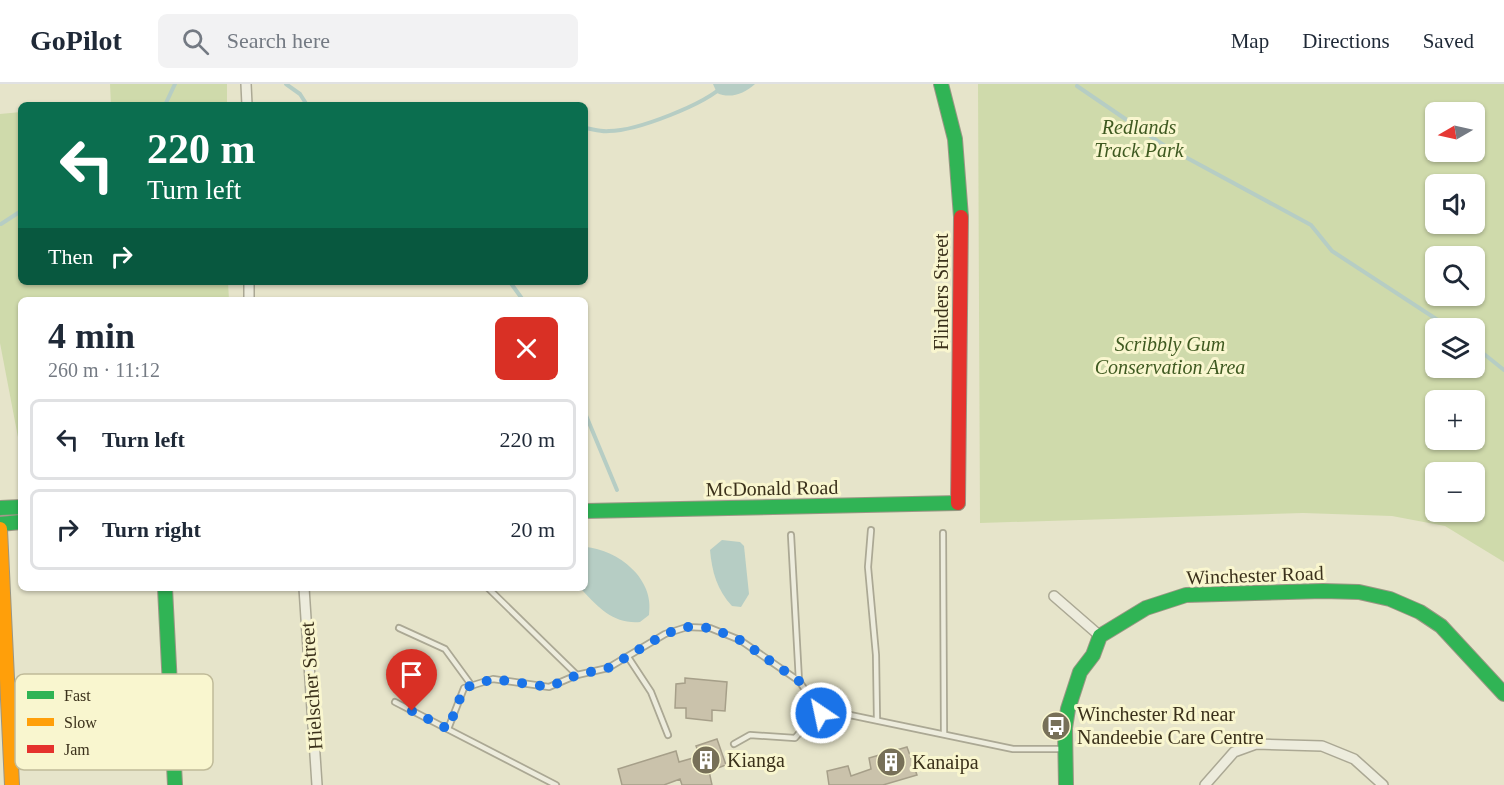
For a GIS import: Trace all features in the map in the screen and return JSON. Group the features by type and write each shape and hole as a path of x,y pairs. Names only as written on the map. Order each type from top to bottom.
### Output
{"main road":[{"name":"Flinders Street","path":"941,84 955,139 961,195 960,503"},
{"name":"McDonald Road","path":"588,512 960,503"},
{"path":"0,508 18,507"},
{"path":"0,524 18,522"},
{"path":"0,529 12,785"},
{"path":"165,591 169,674"},
{"name":"Winchester Road","path":"1100,636 1146,608 1186,595 1323,591 1367,593 1405,605 1441,626 1504,694"},
{"path":"1066,785 1066,718 1073,689 1100,636"},
{"path":"174,770 175,785"}],"street":[{"path":"246,84 247,102"},
{"name":"Hielscher Street","path":"304,591 317,785"},
{"path":"1054,596 1100,636"},
{"path":"1205,785 1234,752 1256,744 1322,746 1354,759 1383,785"}],"lane":[{"path":"871,530 868,567 876,655 877,720"},
{"path":"943,533 944,734"},
{"path":"791,535 799,681"},
{"path":"491,591 577,675"},
{"path":"448,729 464,688 493,679 549,687 577,675 608,668 665,634 687,627 711,628 740,640 799,681 821,713"},
{"path":"399,628 445,649 472,686"},
{"path":"628,657 651,692 668,735"},
{"path":"395,702 556,785"},
{"path":"734,744 750,735 795,738 811,719 826,710 1013,749 1065,749"}],"green space":[{"path":"110,84 227,84 227,102 111,102"},
{"name":"Scribbly Gum Conservation Area","path":"978,84 1504,84 1504,562 1445,526 1392,516 1303,513 980,523"},
{"path":"18,112 18,285 228,285 229,297 18,297 18,437 0,343 0,114"}],"shaded area":[{"path":"713,84 755,84 742,93 727,96 717,93"},
{"path":"722,540 740,542 744,546 749,594 741,607 732,606 727,600 719,587 712,566 710,550"},
{"path":"588,547 598,549 622,560 640,578 649,602 649,615 640,622 623,621 602,609 583,591 588,591"}],"building":[{"path":"685,678 727,682 725,711 712,710 712,721 686,718 686,708 675,708 676,684 685,683"},
{"name":"Kianga","path":"717,739 726,765 709,771 712,785 682,785 680,779 664,785 622,785 618,769 676,751 679,762 700,756 696,746"},
{"name":"Kanaipa","path":"907,747 917,775 883,785 829,785 827,771 848,766 851,776 871,769 869,758"}],"waterway":[{"path":"166,102 175,84"},
{"path":"286,84 300,94 305,102"},
{"path":"588,129 600,131 621,130 653,121 688,108 716,92 725,84"},
{"path":"1077,86 1165,146 1311,225 1332,251 1435,318"},
{"path":"1,224 18,213"},
{"path":"512,285 521,297"},
{"path":"1485,355 1504,370"},
{"path":"588,420 617,490"}],"traffic: fast":[{"path":"941,84 955,139 961,217"},
{"path":"588,511 958,503"},
{"path":"0,508 18,507"},
{"path":"0,524 18,522"},
{"path":"165,591 169,674"},
{"path":"1066,785 1065,728 1068,709 1080,672 1093,655 1100,636 1146,608 1186,595 1323,591 1359,592 1390,599 1420,612 1441,626 1504,694"},
{"path":"174,770 175,785"}],"traffic: slow":[{"path":"0,529 12,785"}],"traffic: jam":[{"path":"958,503 961,217"}],"place":[{"name":"Winchester Rd near Nandeebie Care Centre","path":"1056,726"},
{"name":"Kianga","path":"706,760"},
{"name":"Kanaipa","path":"891,762"}],"route":[{"path":"412,711 448,729 464,688 493,679 549,687 577,675 608,668 665,634 687,627 711,628 740,640 799,681 821,713"}],"park label":[{"name":"Redlands Track Park","path":"1139,138"}]}
